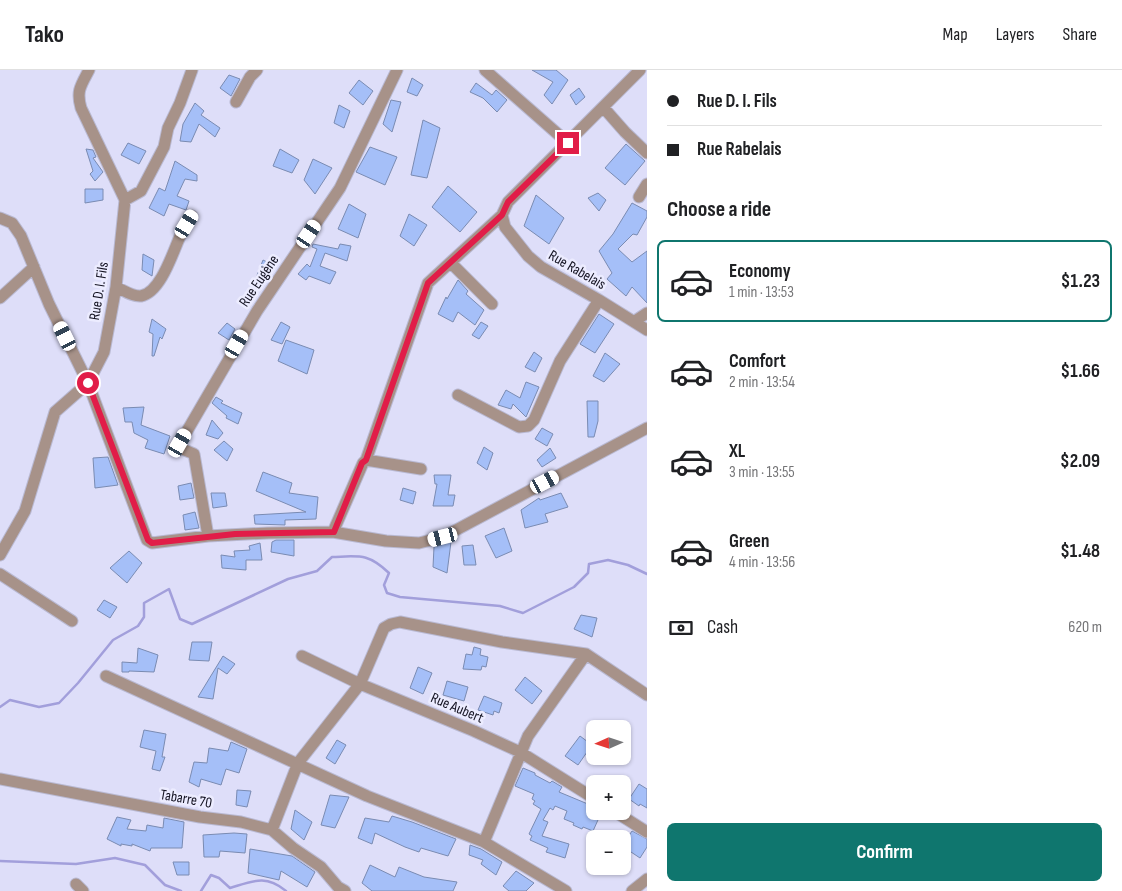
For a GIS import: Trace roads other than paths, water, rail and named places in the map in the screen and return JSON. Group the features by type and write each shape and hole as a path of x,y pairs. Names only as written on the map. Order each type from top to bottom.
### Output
{"street":[{"path":"89,70 78,98 125,200 141,190 164,147 168,128 180,103 192,70"},
{"path":"236,102 250,77 257,70"},
{"name":"Rue Eugène","path":"208,536 194,454 180,448 180,443 257,311 340,188 397,70"},
{"path":"485,70 568,143"},
{"path":"334,532 362,463 366,460 428,283 502,215 508,202 640,70"},
{"path":"604,107 625,132 647,153"},
{"path":"639,197 647,184"},
{"name":"Rue D. I. Fils","path":"88,383 104,352 116,287 125,200"},
{"name":"Rue Rabelais","path":"502,215 504,227 528,256 541,267 635,321 647,330"},
{"path":"116,287 133,295 141,296 149,292 166,271 182,233 192,216"},
{"path":"0,218 12,223 21,236 49,304 88,383 148,540 152,543 244,533 334,532 386,541 419,543 443,537 647,428"},
{"path":"450,263 492,304"},
{"path":"0,298 34,267"},
{"path":"458,395 519,427 528,426 534,420 560,361 599,300"},
{"path":"635,321 647,313"},
{"path":"0,555 25,511 55,412 88,383"},
{"path":"366,460 421,469"},
{"path":"0,574 72,621"},
{"path":"272,830 298,763 360,684 384,628 391,624 400,622 502,642 586,654 647,695"},
{"path":"484,842 528,736 586,654"},
{"name":"Rue Aubert","path":"302,656 360,684 520,752 586,793"},
{"path":"106,676 367,796 484,842 566,891"},
{"name":"Tabarre 70","path":"0,779 200,817 241,822 272,830 293,848 321,867 338,887 345,891"},
{"path":"628,820 647,832"},
{"path":"632,891 647,879"}],"waterway":[{"path":"0,707 10,700 39,707 59,703 113,640 138,626 144,617 144,603 169,589 180,619 192,624 288,579 317,571 332,557 357,556 375,562 389,573 384,585 387,593 400,597 500,606 523,613 574,587 588,573 589,564 608,560 628,565 647,574"},
{"path":"0,861 76,864 115,858 145,865 165,885 181,891"},
{"path":"201,891 211,875 219,878 230,888 259,880 272,882 286,891"}]}
